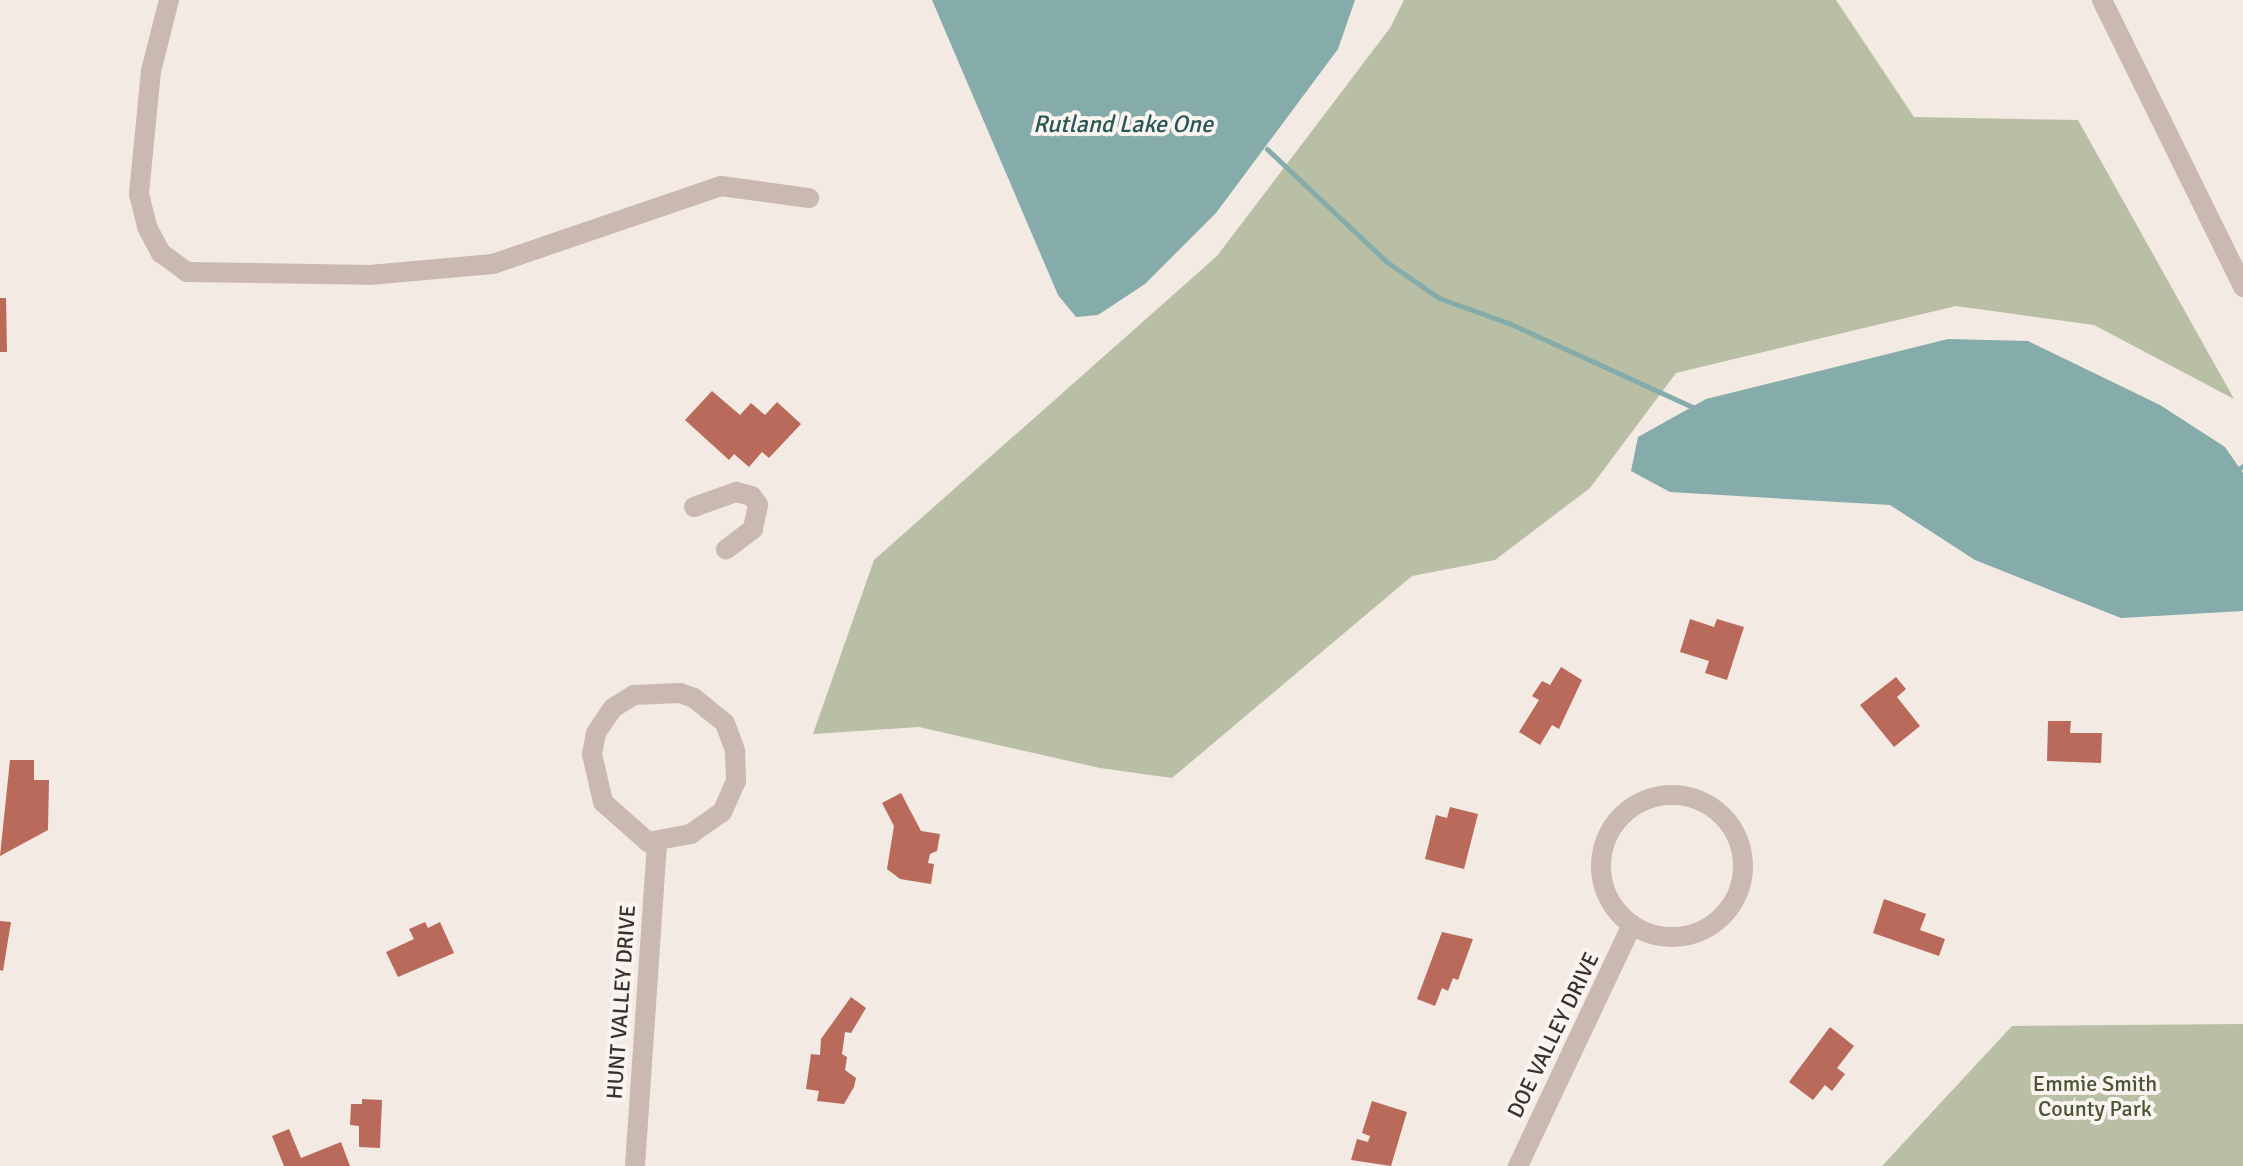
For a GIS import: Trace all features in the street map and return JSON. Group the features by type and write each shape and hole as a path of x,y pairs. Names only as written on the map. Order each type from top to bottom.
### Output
{"street":[{"path":"169,0 151,71 139,194 147,227 161,253 187,272 370,275 493,264 721,186 809,198"},
{"path":"2102,0 2243,287"},
{"path":"694,507 736,492 752,496 758,505 753,529 726,549"},
{"path":"680,693 694,698 725,723 735,751 736,781 722,812 691,834 657,842 648,842 603,802 592,754 596,733 613,708 634,695 680,693"},
{"path":"1660,796 1695,798 1715,809 1741,847 1743,871 1736,897 1722,917 1679,937 1655,935 1632,925 1606,894 1600,872 1612,827 1628,809 1660,796"},
{"name":"HUNT VALLEY DRIVE","path":"635,1166 657,842"},
{"name":"DOE VALLEY DRIVE","path":"1518,1166 1632,925"}],"green space":[{"path":"1404,0 1836,0 1914,117 2078,120 2234,399 2094,325 1956,306 1676,373 1590,488 1495,560 1412,576 1172,778 1100,768 919,727 813,734 874,560 1217,256 1390,28"},
{"name":"Emmie Smith County Park","path":"2243,1024 2243,1166 1882,1166 2012,1026"}],"water":[{"name":"Rutland Lake One","path":"932,0 1355,0 1338,49 1216,213 1145,284 1098,315 1076,317 1058,295"},
{"path":"1948,339 2028,341 2160,405 2225,447 2243,473 2243,611 2121,618 1975,560 1890,505 1670,492 1631,471 1638,437 1706,399"}],"building":[{"path":"0,298 6,298 7,352 0,352"},
{"path":"712,391 740,415 751,403 765,415 777,402 801,424 769,458 762,452 749,467 734,454 729,460 685,420"},
{"path":"1690,619 1714,627 1717,619 1744,627 1727,680 1705,673 1709,661 1680,652"},
{"path":"1561,667 1582,680 1559,729 1552,725 1540,745 1519,732 1539,700 1532,696 1542,681 1550,685"},
{"path":"1896,677 1906,689 1897,697 1920,726 1894,747 1860,705"},
{"path":"2048,721 2071,721 2070,733 2102,733 2101,763 2047,761"},
{"path":"10,760 34,760 34,780 49,780 48,830 0,856"},
{"path":"901,793 921,831 940,834 937,851 930,854 928,863 934,864 931,884 900,879 887,869 894,826 882,803"},
{"path":"1450,807 1478,814 1464,869 1425,859 1436,815 1447,818"},
{"path":"1884,899 1926,914 1920,930 1945,939 1939,956 1873,933"},
{"path":"0,921 11,922 3,971 0,970"},
{"path":"425,922 428,928 440,922 454,953 398,977 386,952 414,939 409,929"},
{"path":"1442,932 1473,939 1458,980 1453,978 1448,991 1442,988 1435,1006 1417,999"},
{"path":"851,997 866,1008 851,1033 845,1032 842,1054 847,1057 845,1070 856,1078 854,1087 844,1104 817,1101 819,1091 806,1089 811,1054 820,1055 821,1039"},
{"path":"1830,1027 1854,1046 1837,1068 1845,1074 1832,1091 1825,1085 1813,1100 1789,1082"},
{"path":"362,1099 382,1100 380,1148 359,1147 359,1126 350,1125 351,1104 362,1104"},
{"path":"1372,1101 1407,1112 1391,1166 1351,1160 1357,1139 1368,1142 1370,1136 1362,1133"},
{"path":"289,1129 301,1158 341,1142 350,1166 284,1166 272,1136"}],"waterway":[{"path":"1267,149 1387,262 1439,298 1511,324 1692,407"}]}
